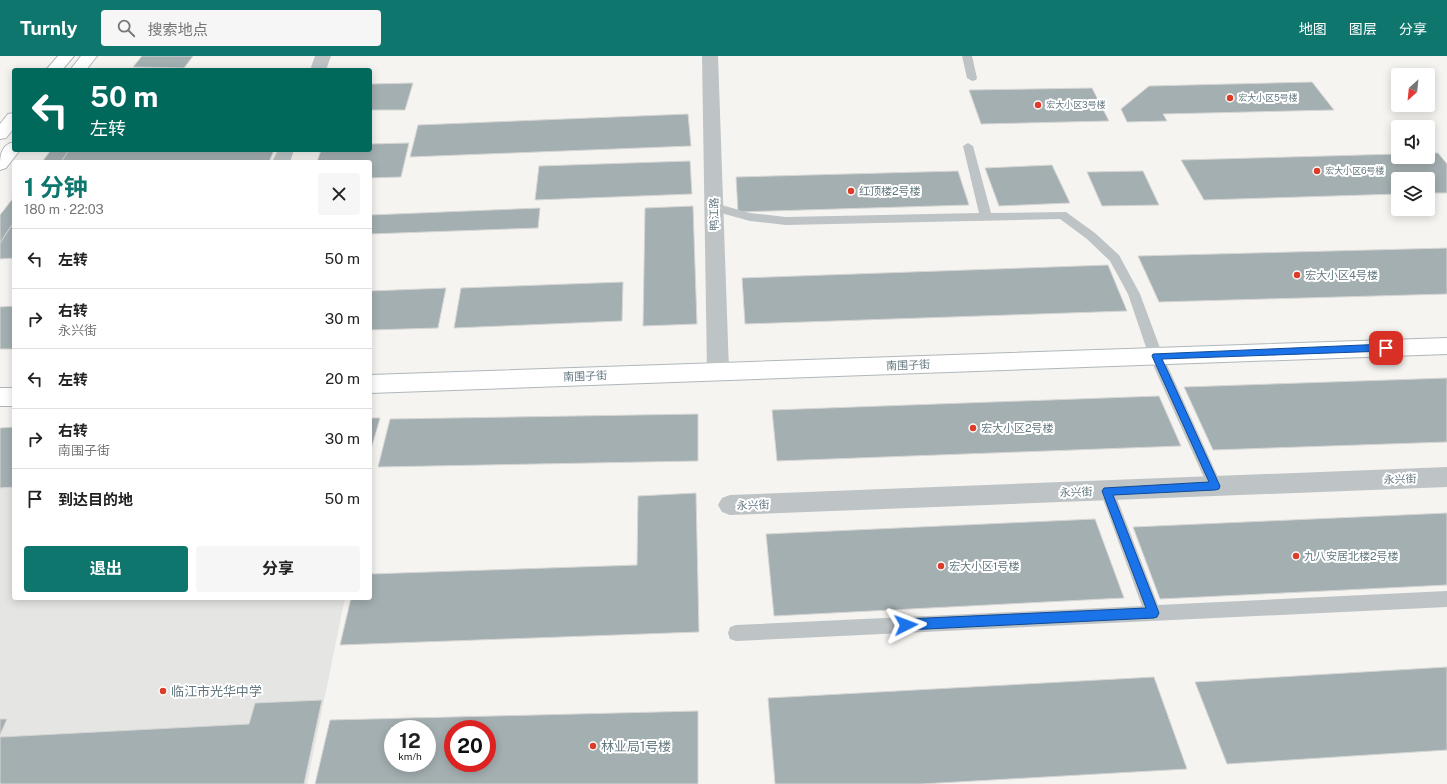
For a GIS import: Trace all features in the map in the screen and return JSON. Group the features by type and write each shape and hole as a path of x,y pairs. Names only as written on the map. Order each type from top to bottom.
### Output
{"street":[{"path":"56,68 66,56"},
{"path":"80,68 89,56"},
{"path":"319,68 323,56"},
{"name":"鸭江路","path":"710,56 718,371"},
{"path":"0,134 12,120"},
{"path":"0,164 12,149"},
{"name":"南围子街","path":"372,384 1447,346"},
{"path":"0,397 12,397"},
{"name":"永兴街","path":"730,506 1447,477"}],"lane":[{"path":"967,56 972,78"},
{"path":"968,146 986,217"},
{"path":"714,207 735,214 764,220 786,221 1062,215 1091,236 1115,258 1134,294 1156,356 1215,486"},
{"path":"1107,491 1154,613"},
{"path":"736,633 1447,599"}],"shaded area":[{"name":"临江市光华中学","path":"12,487 12,600 345,600 307,784 0,784 0,488"}],"building":[{"path":"142,56 193,56 184,68 133,67"},
{"name":"宏大小区5号楼","path":"1312,82 1334,110 1163,114 1167,121 1127,122 1121,109 1149,86"},
{"path":"413,83 405,110 372,110 372,84"},
{"name":"宏大小区3号楼","path":"1092,88 1109,121 981,124 969,90"},
{"path":"688,114 691,146 410,157 418,125"},
{"path":"409,143 401,177 372,178 372,160 318,160 320,152 372,152 372,144"},
{"path":"50,152 68,152 62,160 44,160"},
{"path":"68,152 273,152 270,160 62,160"},
{"name":"宏大小区6号楼","path":"1435,153 1438,153 1447,164 1447,193 1435,193 1435,172 1391,172 1391,194 1204,200 1181,160 1391,154 1391,164 1435,164"},
{"path":"690,161 692,194 535,200 539,166"},
{"path":"1052,165 1070,203 999,206 985,168"},
{"name":"红顶楼2号楼","path":"958,171 969,205 738,212 736,177"},
{"path":"1143,171 1159,205 1102,206 1087,172"},
{"path":"12,200 12,225 0,243 0,215"},
{"path":"693,206 697,324 643,326 645,208"},
{"path":"540,208 538,228 372,234 372,215"},
{"path":"12,225 12,258 0,259 0,243"},
{"name":"宏大小区4号楼","path":"1447,248 1447,294 1159,302 1138,256"},
{"path":"1108,265 1127,311 745,324 742,278"},
{"path":"623,282 622,321 454,328 461,288"},
{"path":"446,288 438,328 372,330 372,291"},
{"path":"12,306 12,349 0,349 0,307"},
{"path":"1447,378 1447,442 1213,450 1184,387"},
{"name":"宏大小区2号楼","path":"1159,396 1181,446 777,461 772,410"},
{"path":"698,414 698,461 378,467 390,419"},
{"path":"372,418 380,418 372,446"},
{"path":"12,427 12,487 0,488 0,428"},
{"path":"696,493 699,632 340,645 351,600 372,600 372,574 637,565 638,496"},
{"name":"九八安居北楼2号楼","path":"1447,513 1447,585 1160,599 1133,527"},
{"name":"宏大小区1号楼","path":"1095,519 1124,598 774,616 766,534"},
{"path":"1447,667 1447,750 1227,764 1195,682"},
{"path":"1154,677 1187,769 921,784 775,784 768,698"},
{"path":"322,700 304,784 0,784 0,737 249,724 255,703"},
{"name":"林业局1号楼","path":"698,711 698,784 315,784 330,720"},
{"path":"0,719 7,719 0,735"}],"place":[{"name":"宏大小区5号楼","path":"1230,98"},
{"name":"宏大小区3号楼","path":"1038,105"},
{"name":"宏大小区6号楼","path":"1317,171"},
{"name":"红顶楼2号楼","path":"851,191"},
{"name":"宏大小区4号楼","path":"1297,275"},
{"name":"宏大小区2号楼","path":"973,428"},
{"name":"九八安居北楼2号楼","path":"1296,556"},
{"name":"宏大小区1号楼","path":"941,566"},
{"name":"临江市光华中学","path":"163,691"},
{"name":"林业局1号楼","path":"593,746"}],"route":[{"path":"906,625 1154,613 1107,491 1215,486 1156,356 1386,348"}]}
